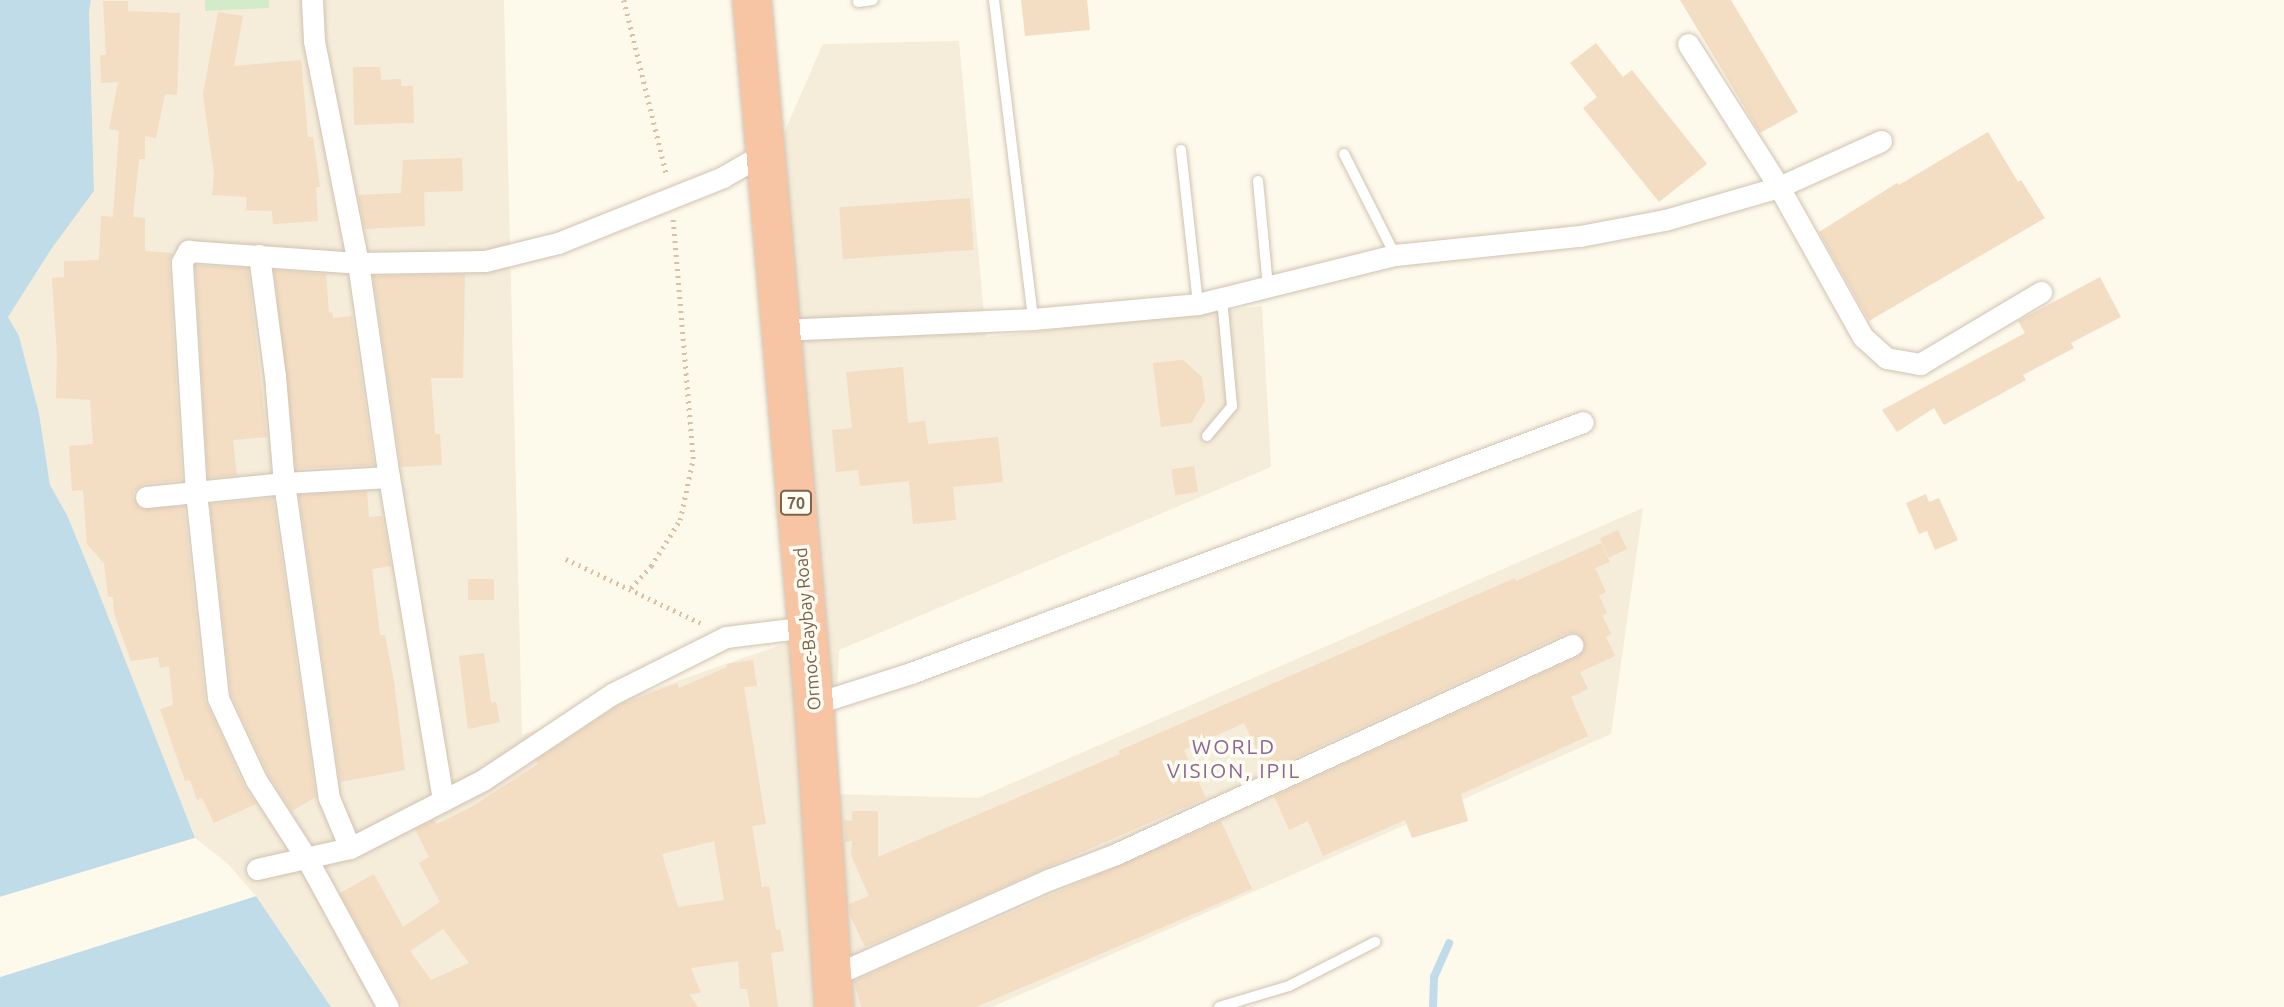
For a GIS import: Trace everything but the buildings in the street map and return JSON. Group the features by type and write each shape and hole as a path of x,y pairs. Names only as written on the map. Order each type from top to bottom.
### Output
{"highway":[{"name":"Ormoc-Baybay Road","path":"752,0 808,627 832,992"}],"street":[{"path":"312,0 314,41 358,263 389,477 443,801"},
{"path":"1688,44 1779,187 1863,337 1886,358 1920,364 2041,292"},
{"path":"780,330 1033,319 1198,304 1395,255 1592,233 1665,220 1779,187 1881,141"},
{"path":"388,1007 307,859 256,780 218,698 196,493 182,262 188,251 358,263 485,261 558,243 671,195 723,177 766,152"},
{"path":"259,255 275,376 285,483 330,798 350,848"},
{"path":"814,704 911,673 1583,422"},
{"path":"146,497 285,483 389,477"},
{"path":"257,869 350,848 483,780 612,694 726,637 808,627"},
{"path":"832,992 1152,838 1572,645"}],"lane":[{"path":"858,2 873,0"},
{"path":"994,0 1033,319"},
{"path":"1181,150 1198,304"},
{"path":"1344,155 1395,255"},
{"path":"1258,181 1268,286"},
{"path":"1207,436 1232,406 1222,299"},
{"path":"1219,1007 1289,986 1375,942"}],"path":[{"path":"624,0 671,195 693,459 680,520 651,566 631,588"},
{"path":"566,559 631,588 726,637"}],"shaded area":[{"path":"91,0 504,0 522,735 801,638 784,133 823,44 959,41 986,337 1262,306 1271,467 839,650 833,794 978,798 1643,508 1611,734 992,1007 331,1007 256,896 227,863 195,838 97,588 67,515 50,485 39,413 19,336 8,317 52,248 94,191 89,12"}],"green space":[{"path":"205,0 269,0 269,8 205,11"}],"water":[{"path":"0,0 91,0 89,12 94,191 52,248 8,317 19,336 39,413 50,485 67,515 97,588 195,838 0,897"},
{"path":"256,896 331,1007 0,1007 0,977"}],"pier":[{"path":"195,838 196,841 0,901 0,897"},
{"path":"254,894 256,896 0,977 0,973"}],"waterway":[{"path":"1433,1007 1434,977 1449,943"}],"district":[{"name":"WORLD VISION, IPIL","path":"1234,758"}]}
